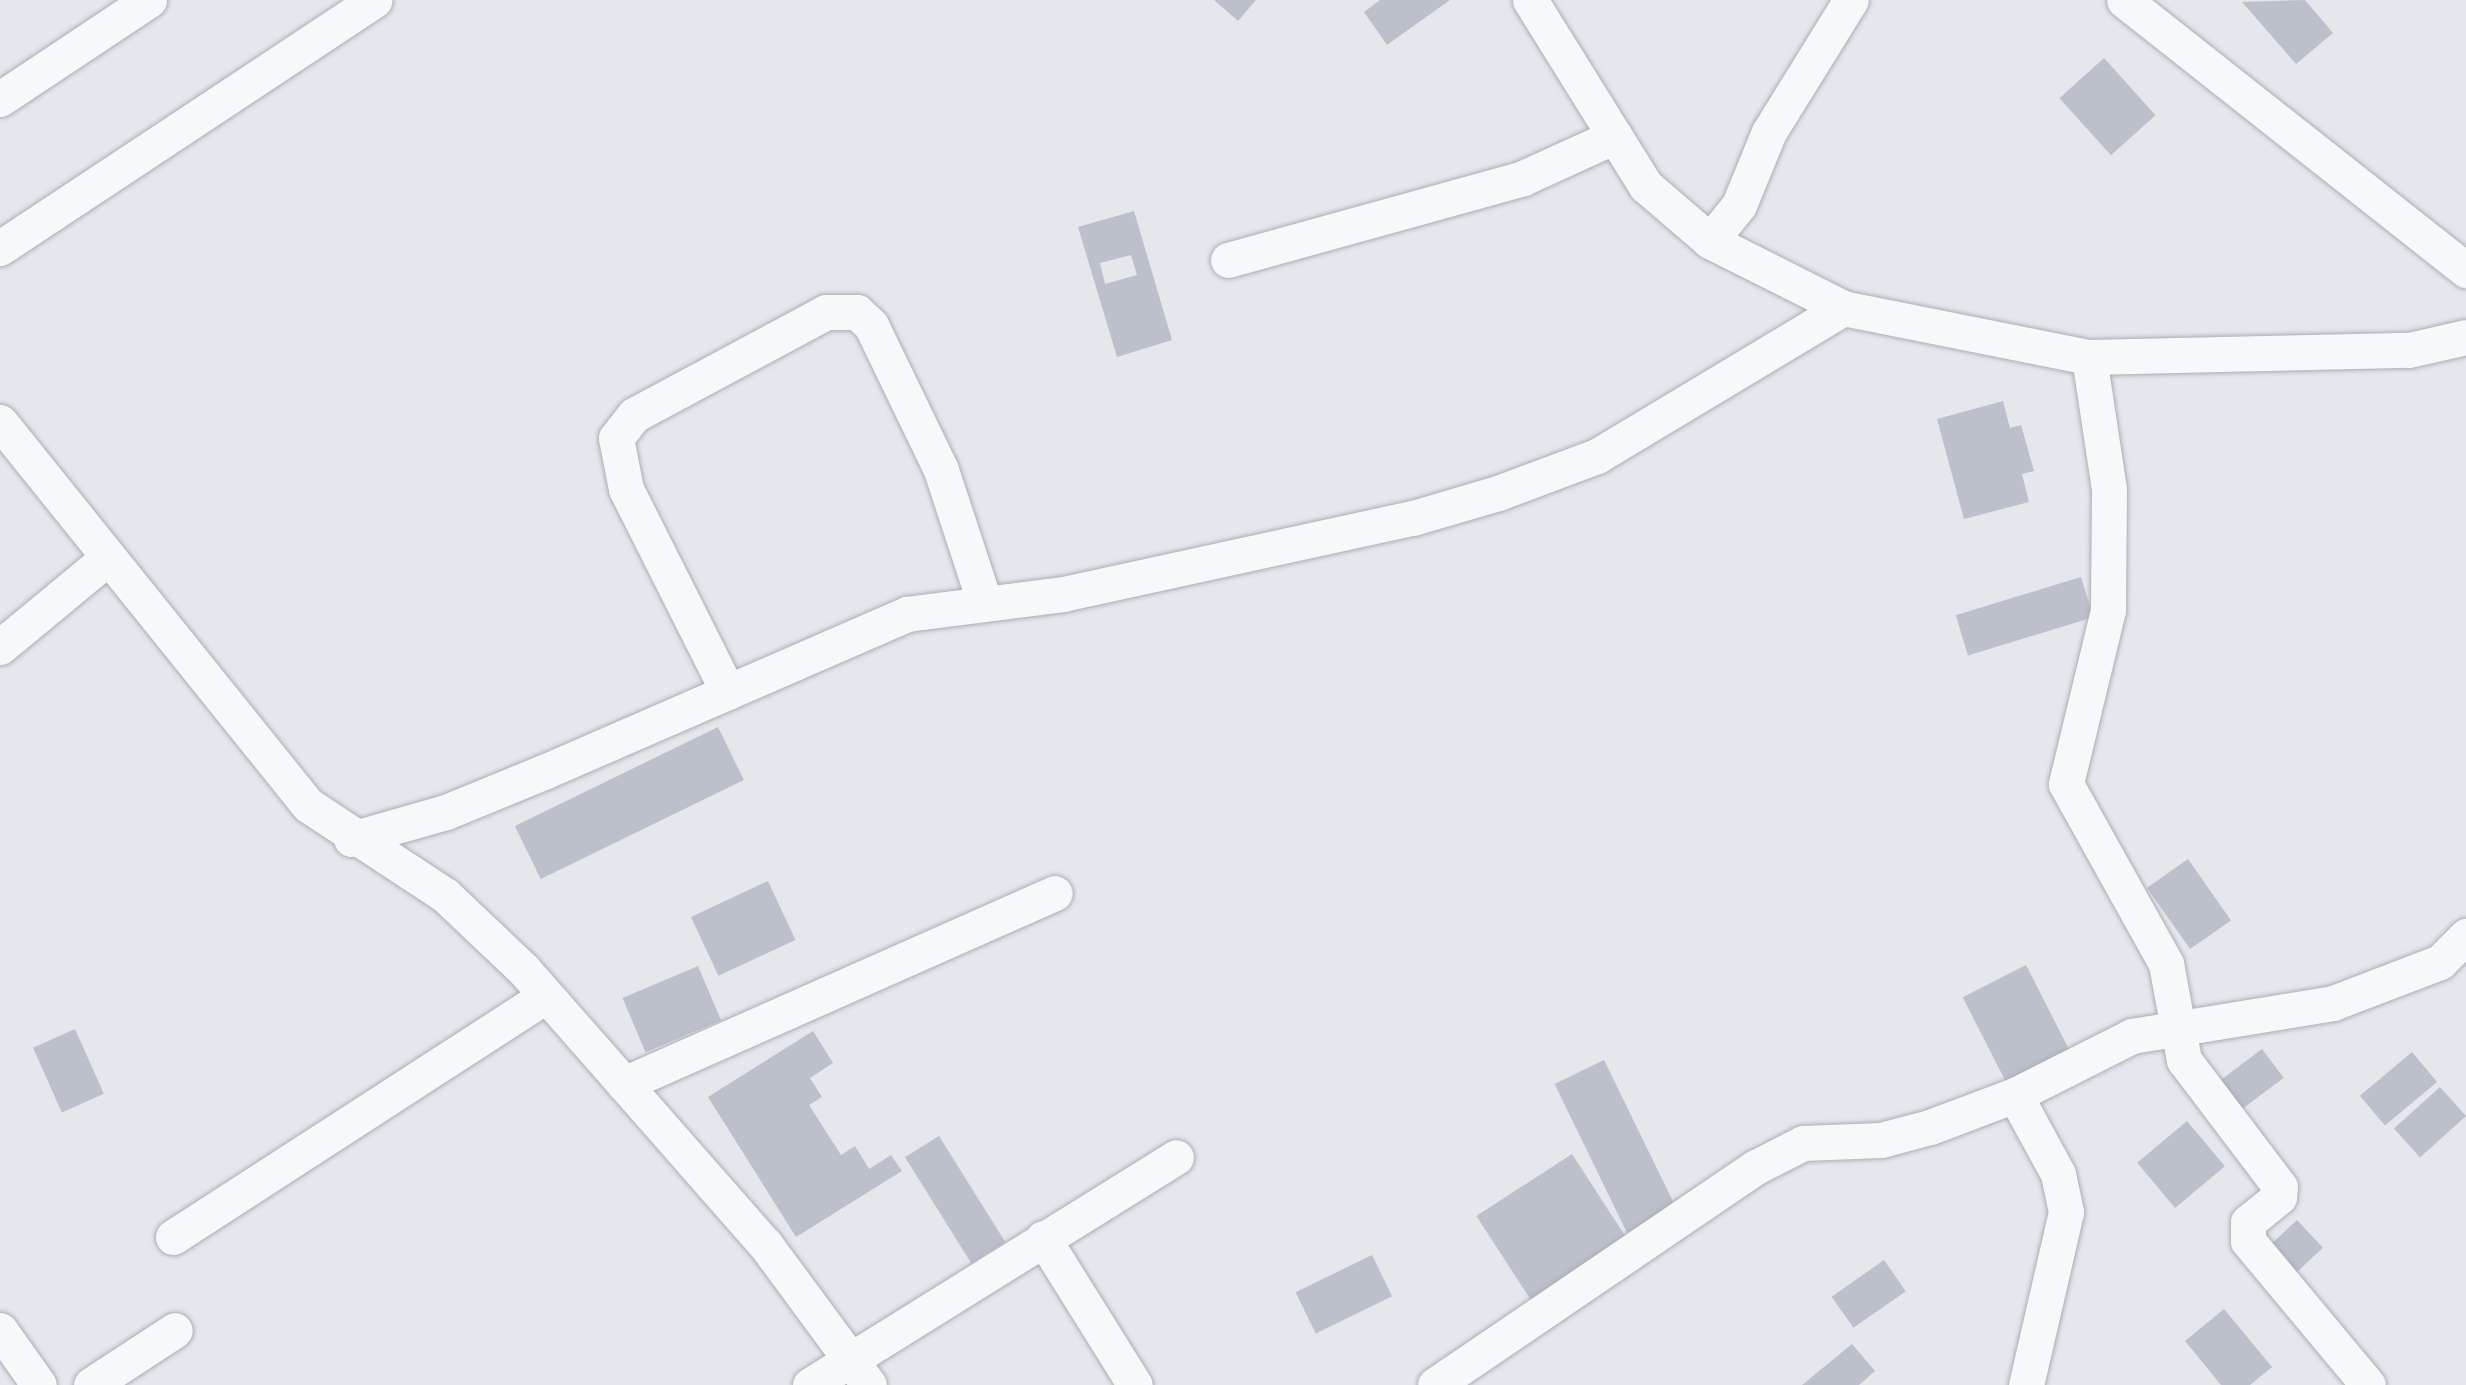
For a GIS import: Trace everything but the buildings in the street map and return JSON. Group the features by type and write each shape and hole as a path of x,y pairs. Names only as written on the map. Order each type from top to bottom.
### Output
{"street":[{"path":"0,99 148,0"},
{"path":"0,248 374,0"},
{"path":"1530,0 1646,186 1710,242 1843,308 2089,357 2409,350 2466,337"},
{"path":"1710,242 1739,206 1769,132 1851,0"},
{"path":"2124,0 2466,270"},
{"path":"1228,260 1523,178 1615,136"},
{"path":"351,838 446,812 906,614 985,604 1354,531 1498,492 1597,456 1843,308"},
{"path":"728,692 626,488 616,438 634,415 826,312 857,312 871,325 940,470 985,604"},
{"path":"2089,357 2109,490 2108,610 2066,784 2166,964 2184,1060 2215,1108 2280,1187 2279,1197 2248,1222 2248,1241 2368,1385"},
{"path":"0,422 105,560 308,805 351,838 445,895 546,996 765,1244 859,1371"},
{"path":"0,648 105,560"},
{"path":"624,1084 1056,893"},
{"path":"1435,1385 1774,1156 1820,1139 1901,1136 2015,1096 2132,1036 2333,1003 2440,962 2466,936"},
{"path":"173,1237 546,996"},
{"path":"2015,1096 2058,1174 2066,1212 2026,1385"},
{"path":"810,1385 859,1371 1044,1238 1176,1157"},
{"path":"1044,1238 1135,1385"},
{"path":"0,1330 39,1385"},
{"path":"91,1385 175,1330"}]}
